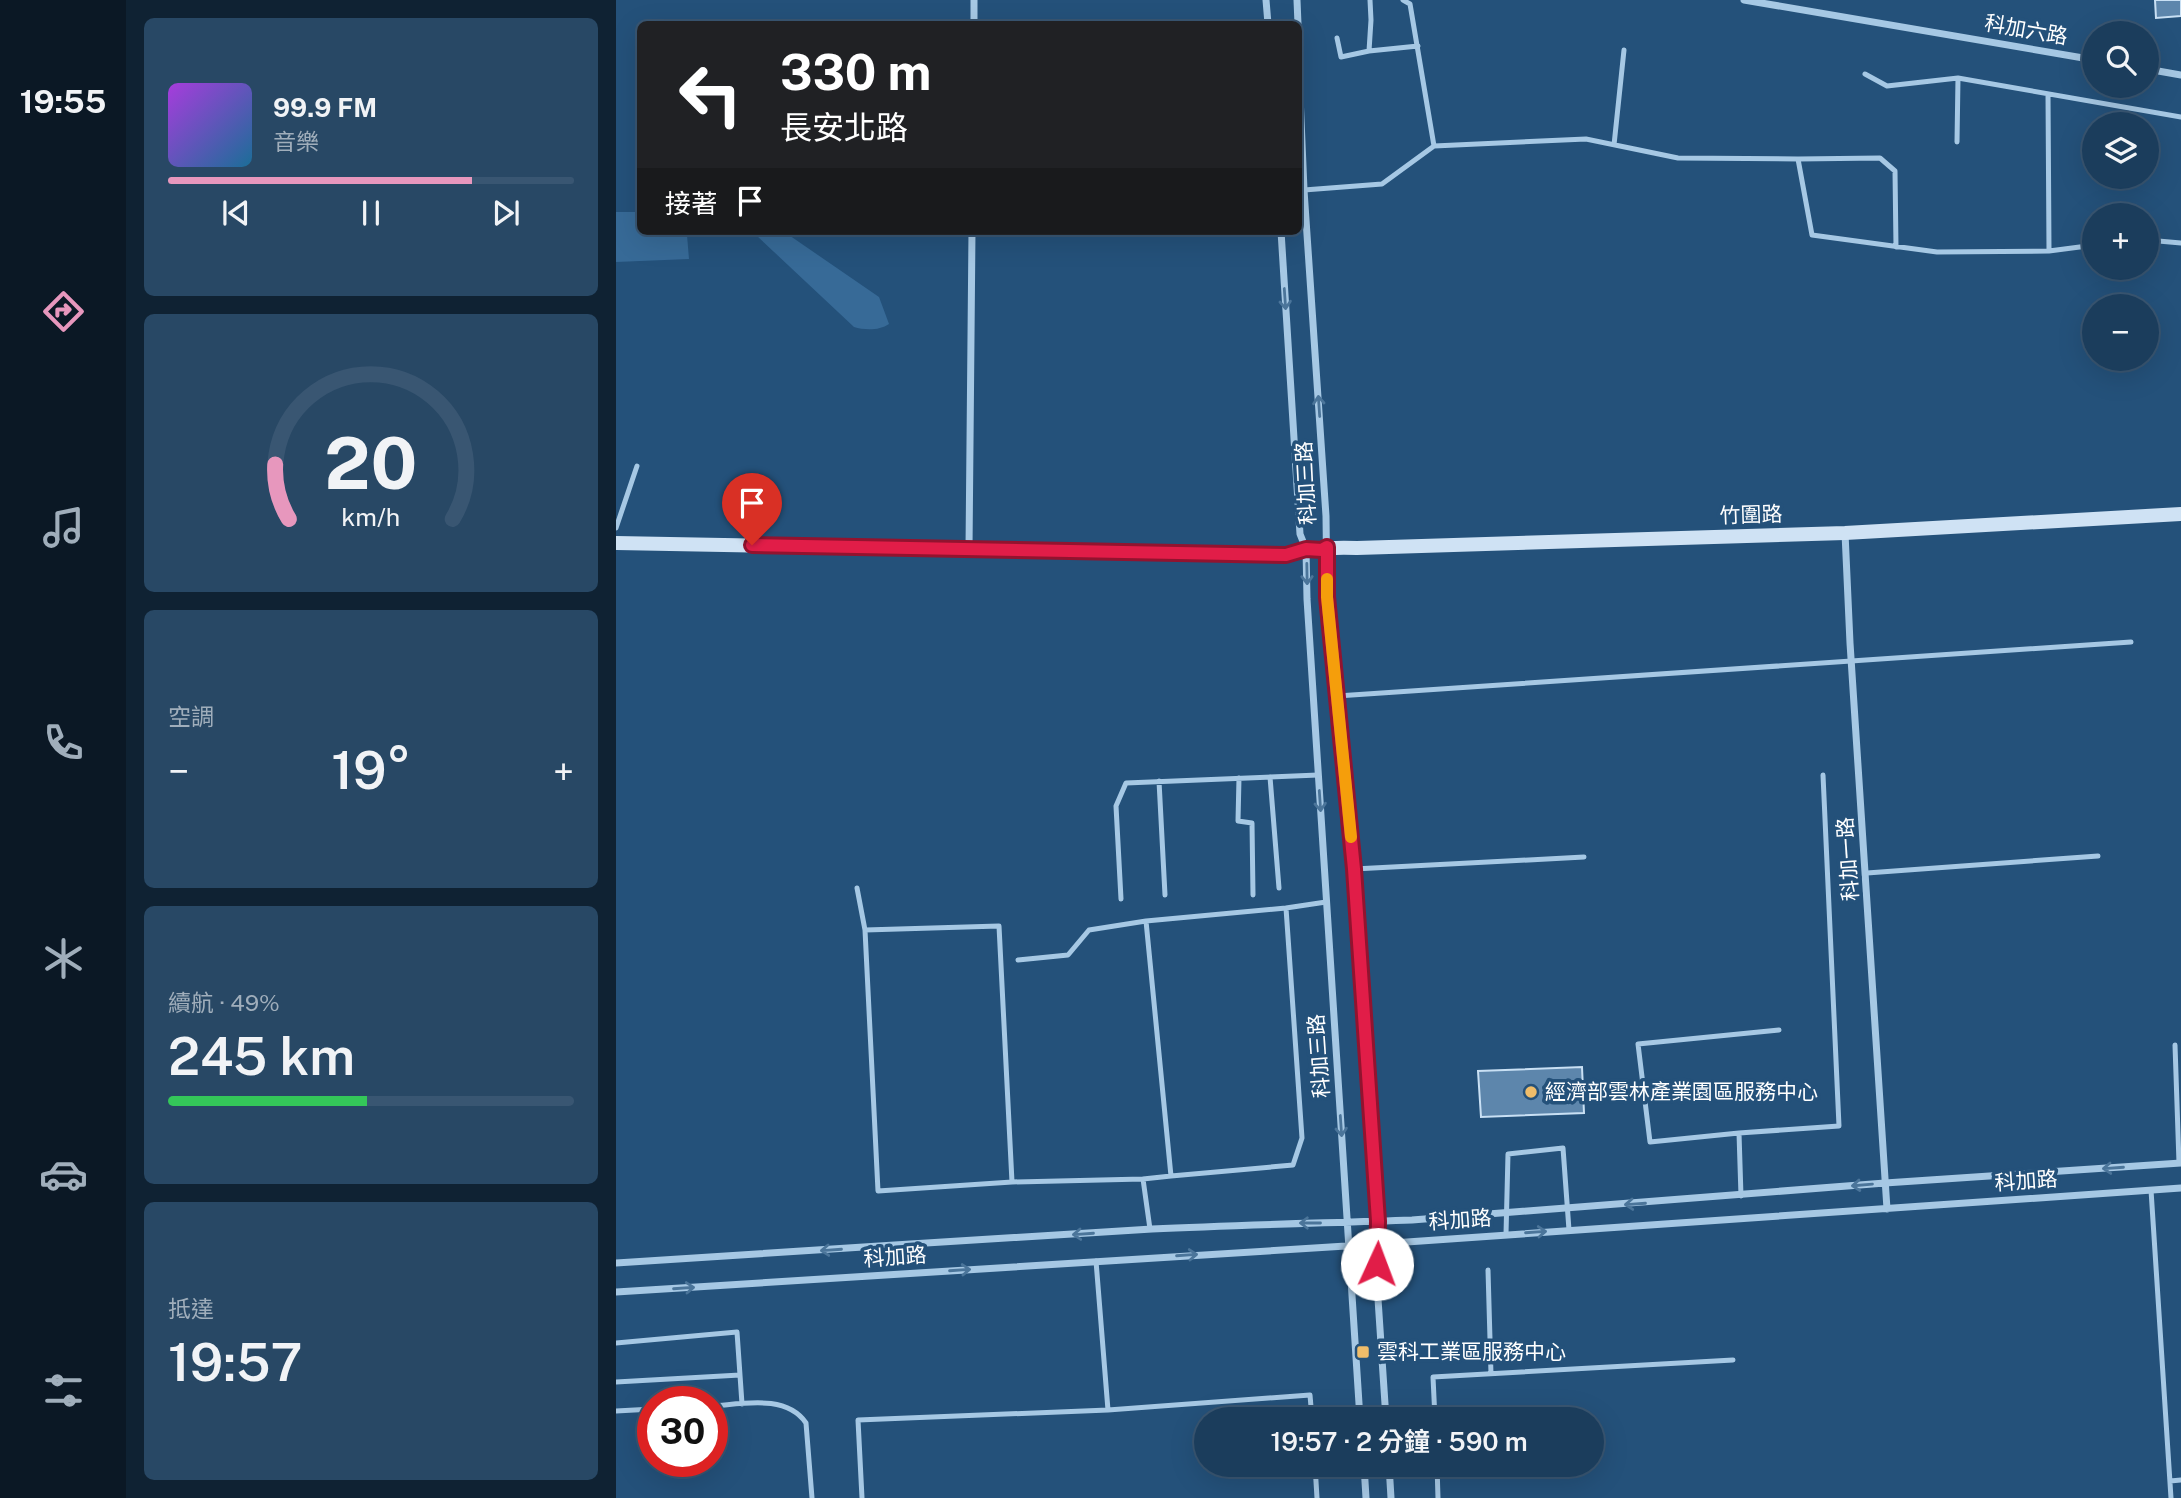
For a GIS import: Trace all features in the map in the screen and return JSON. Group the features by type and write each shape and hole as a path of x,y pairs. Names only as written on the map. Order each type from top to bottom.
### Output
{"street":[{"path":"974,0 974,21"},
{"path":"1266,0 1268,21"},
{"path":"1297,0 1297,21"},
{"name":"科加六路","path":"1744,0 2082,58"},
{"path":"2159,71 2181,75"},
{"name":"科加三路","path":"1302,143 1327,597 1354,869 1378,1221 1377,1284 1385,1407"},
{"path":"969,549 972,235"},
{"name":"科加三路","path":"1281,235 1300,534 1306,549 1359,1407"},
{"name":"竹圍路","path":"616,543 1286,555 1306,549 1325,548 1845,533 2181,514"},
{"name":"科加一路","path":"1845,533 1887,1209"},
{"name":"科加路","path":"616,1264 1150,1229 1310,1222 1347,1223 1568,1209 1885,1183 2180,1163"},
{"name":"科加路","path":"616,1293 1378,1244 2181,1188"},
{"path":"1365,1477 1366,1498"},
{"path":"1390,1477 1391,1498"}],"lane":[{"path":"1368,51 1370,0"},
{"path":"1404,0 1410,4 1434,146"},
{"path":"1337,38 1341,57 1368,51 1418,46"},
{"path":"1614,145 1624,50"},
{"path":"1866,74 1887,86 1958,78 2181,117"},
{"path":"1956,142 1958,78"},
{"path":"2048,94 2049,251"},
{"path":"1304,190 1382,184 1434,146 1586,139 1678,158 1881,158 1895,171 1896,247"},
{"path":"1798,159 1812,235 1937,252 2049,251 2082,247"},
{"path":"2159,241 2181,243"},
{"path":"616,528 637,466"},
{"path":"1337,696 2132,642"},
{"path":"1121,900 1116,806 1126,783 1318,775"},
{"path":"1779,1030 1638,1044 1650,1142 1839,1126 1823,775"},
{"path":"1270,777 1279,888"},
{"path":"1238,778 1238,821 1252,823 1253,895"},
{"path":"1159,781 1165,895"},
{"path":"1867,873 2098,856"},
{"path":"1354,869 1584,857"},
{"path":"857,888 865,930 878,1191 1012,1182 1143,1179 1293,1165 1302,1138 1286,908"},
{"path":"1018,960 1068,955 1089,930 1146,921 1326,902"},
{"path":"1146,921 1171,1176"},
{"path":"865,930 999,926 1012,1182"},
{"path":"2175,1045 2180,1163"},
{"path":"1739,1133 1741,1196"},
{"path":"1506,1234 1508,1154 1563,1148 1570,1230"},
{"path":"1143,1179 1150,1229"},
{"path":"2151,1190 2171,1498"},
{"path":"1096,1261 1108,1410"},
{"path":"1488,1270 1490,1374"},
{"path":"616,1343 737,1332 742,1404"},
{"path":"1434,1407 1433,1377 1733,1360"},
{"path":"616,1382 740,1375"},
{"path":"862,1498 858,1420 1108,1410 1310,1395 1311,1407"},
{"path":"728,1405 767,1403 787,1407 799,1413 806,1423 812,1498"},
{"path":"616,1411 637,1410"},
{"path":"1316,1477 1317,1498"},
{"path":"1437,1477 1438,1498"},
{"path":"2170,1481 2181,1480"}],"shaded area":[{"path":"616,212 637,212 637,235 687,235 689,259 616,262"},
{"path":"687,235 789,235 879,297 889,324 872,329 854,327 757,236"}],"building":[{"path":"2155,0 2181,0 2181,16 2156,18"},
{"name":"經濟部雲林產業園區服務中心","path":"1582,1067 1584,1113 1481,1117 1478,1071"}],"slow traffic":[{"path":"1327,579 1351,837"}],"place":[{"name":"經濟部雲林產業園區服務中心","path":"1531,1092"},
{"name":"雲科工業區服務中心","path":"1363,1352"}],"route":[{"path":"752,545 1286,555 1327,547 1327,597 1354,869 1378,1221 1377,1264"}]}
